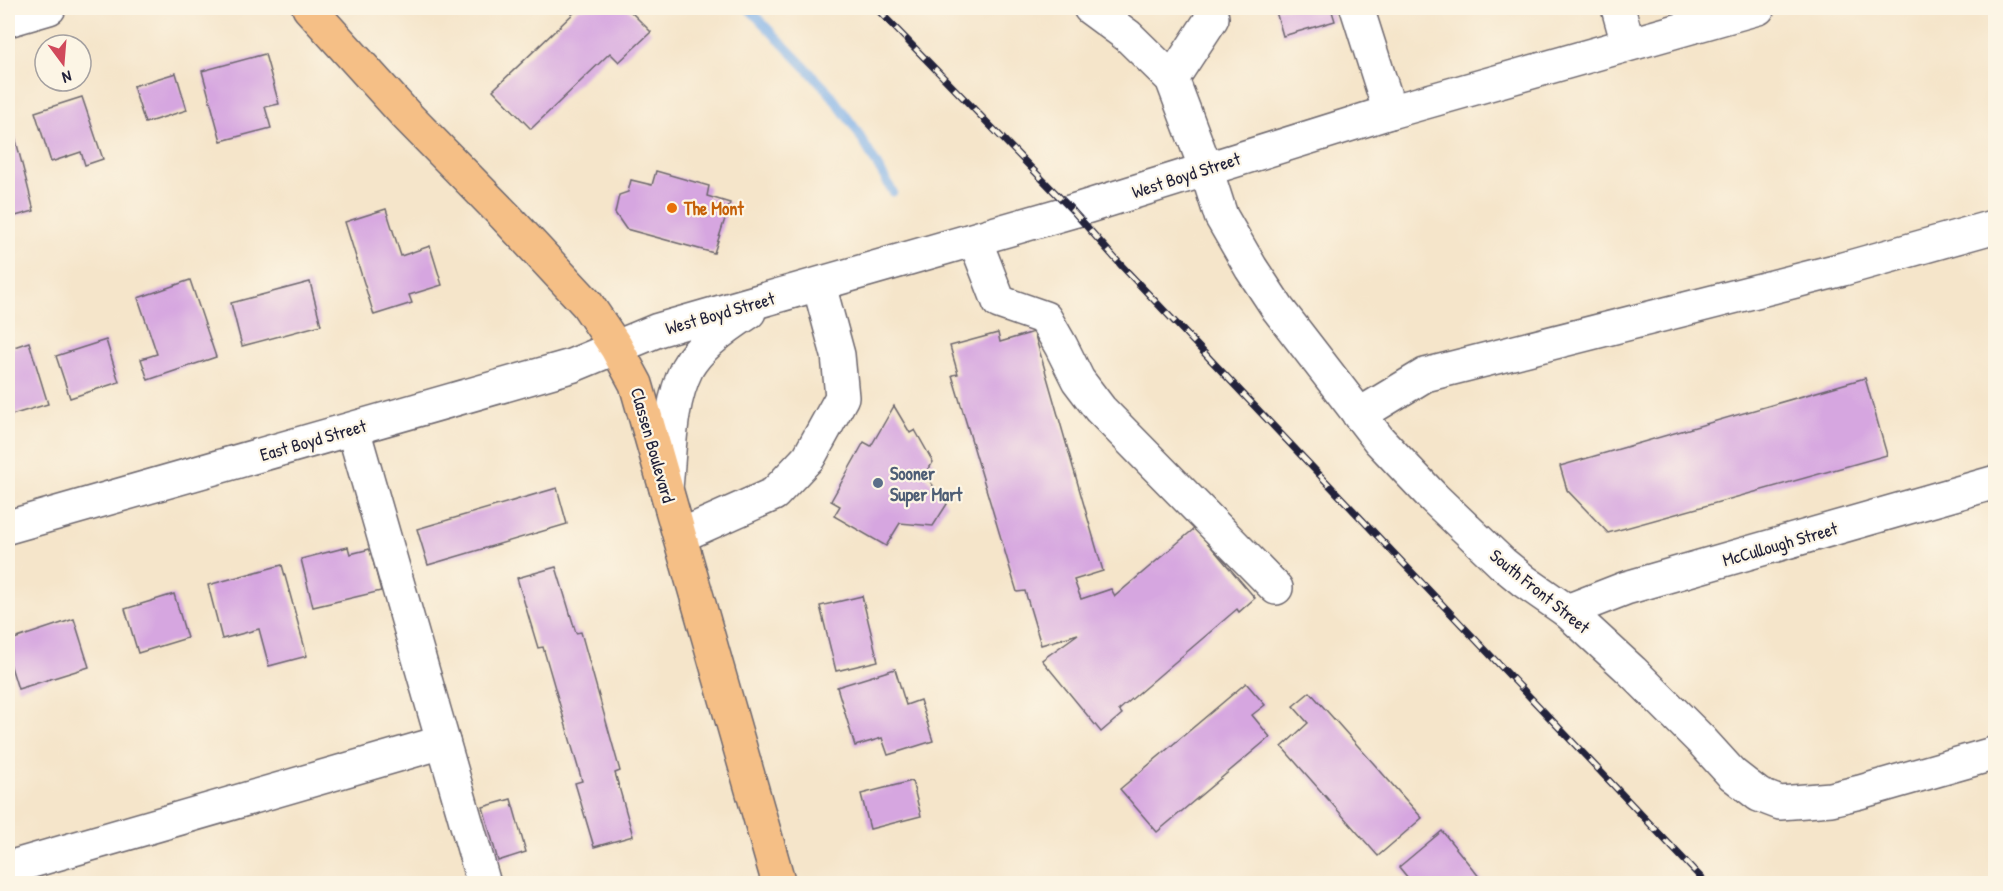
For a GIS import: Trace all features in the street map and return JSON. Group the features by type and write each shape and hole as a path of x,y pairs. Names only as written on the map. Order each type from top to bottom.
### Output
{"main road":[{"name":"Classen Boulevard","path":"309,8 406,115 506,216 587,304 616,347 636,384 778,884"}],"street":[{"path":"8,20 49,8"},
{"path":"1090,8 1128,36 1172,79 1212,18 1210,8"},
{"path":"1357,8 1390,112"},
{"path":"1618,8 1628,44"},
{"name":"West Boyd Street","path":"616,347 658,330 1073,212 1390,112 1758,8"},
{"name":"South Front Street","path":"1172,79 1221,216 1278,309 1379,440 1434,498 1502,563 1567,611 1632,671 1732,774 1759,795 1780,803 1831,799 1995,753"},
{"path":"1359,415 1425,375 1843,269 1995,226"},
{"path":"975,240 999,302 1045,318 1078,380 1100,409 1276,588"},
{"path":"680,536 774,494 810,457 842,397 838,355 819,285"},
{"path":"666,490 674,414 678,393 688,367 706,346 731,323 770,299"},
{"name":"East Boyd Street","path":"8,527 571,366 616,347"},
{"path":"353,429 484,884"},
{"name":"McCullough Street","path":"1567,611 1626,588 1995,482"},
{"path":"8,868 443,742"}],"building":[{"path":"579,8 627,8 651,32 619,62 610,53 531,129 493,90"},
{"path":"1275,8 1331,8 1335,21 1283,36"},
{"path":"265,54 279,104 265,107 271,128 221,141 202,71"},
{"path":"176,73 187,110 145,123 133,86"},
{"path":"82,97 103,159 85,165 81,152 51,162 35,112"},
{"path":"11,121 34,211 8,218 8,122"},
{"name":"The Mont","path":"656,171 709,186 707,196 730,203 714,253 626,229 615,213 619,195 628,192 631,180 652,185"},
{"path":"386,209 401,256 430,246 442,285 409,295 412,303 374,315 345,222"},
{"path":"190,280 216,357 148,380 141,359 157,354 138,298"},
{"path":"310,282 321,325 242,346 231,303"},
{"path":"1034,332 1103,571 1074,580 1081,599 1111,589 1115,596 1195,528 1255,598 1239,612 1237,609 1119,710 1122,714 1101,732 1042,660 1078,634 1041,645 1025,591 1017,592 952,375 958,374 950,346 998,333 1000,342"},
{"path":"106,340 119,382 70,398 56,356"},
{"path":"29,342 48,404 8,416 8,349"},
{"path":"1865,378 1887,455 1608,533 1567,490 1560,466"},
{"path":"894,406 910,433 915,430 933,462 925,475 947,504 933,526 900,523 886,546 834,516 840,506 831,501 864,442 871,446"},
{"path":"557,488 567,524 428,565 417,529"},
{"path":"348,547 350,554 370,549 381,591 313,607 301,559"},
{"path":"282,565 307,656 269,666 259,629 222,639 208,585"},
{"path":"556,567 576,633 581,632 620,771 615,773 633,836 594,847 575,783 582,781 543,647 538,648 517,578"},
{"path":"174,594 187,638 138,653 125,609"},
{"path":"862,596 878,661 836,671 820,606"},
{"path":"74,619 89,667 18,689 8,657 8,641"},
{"path":"895,669 906,705 920,700 933,741 888,755 882,738 855,746 837,687"},
{"path":"1246,683 1265,705 1252,715 1270,737 1157,832 1120,789"},
{"path":"1310,692 1422,818 1378,856 1282,747 1308,723 1293,706"},
{"path":"912,781 921,816 870,829 861,794"},
{"path":"511,799 526,852 498,861 483,807"},
{"path":"1442,831 1485,884 1413,884 1399,867"},
{"path":"1178,877 1180,884 1158,884 1158,883"}],"waterway":[{"path":"748,8 828,91 855,128 893,192"}],"railway":[{"path":"876,8 1073,211 1120,264 1707,884"}],"place":[{"name":"The Mont","path":"672,208"},
{"name":"Sooner Super Mart","path":"878,483"}]}
